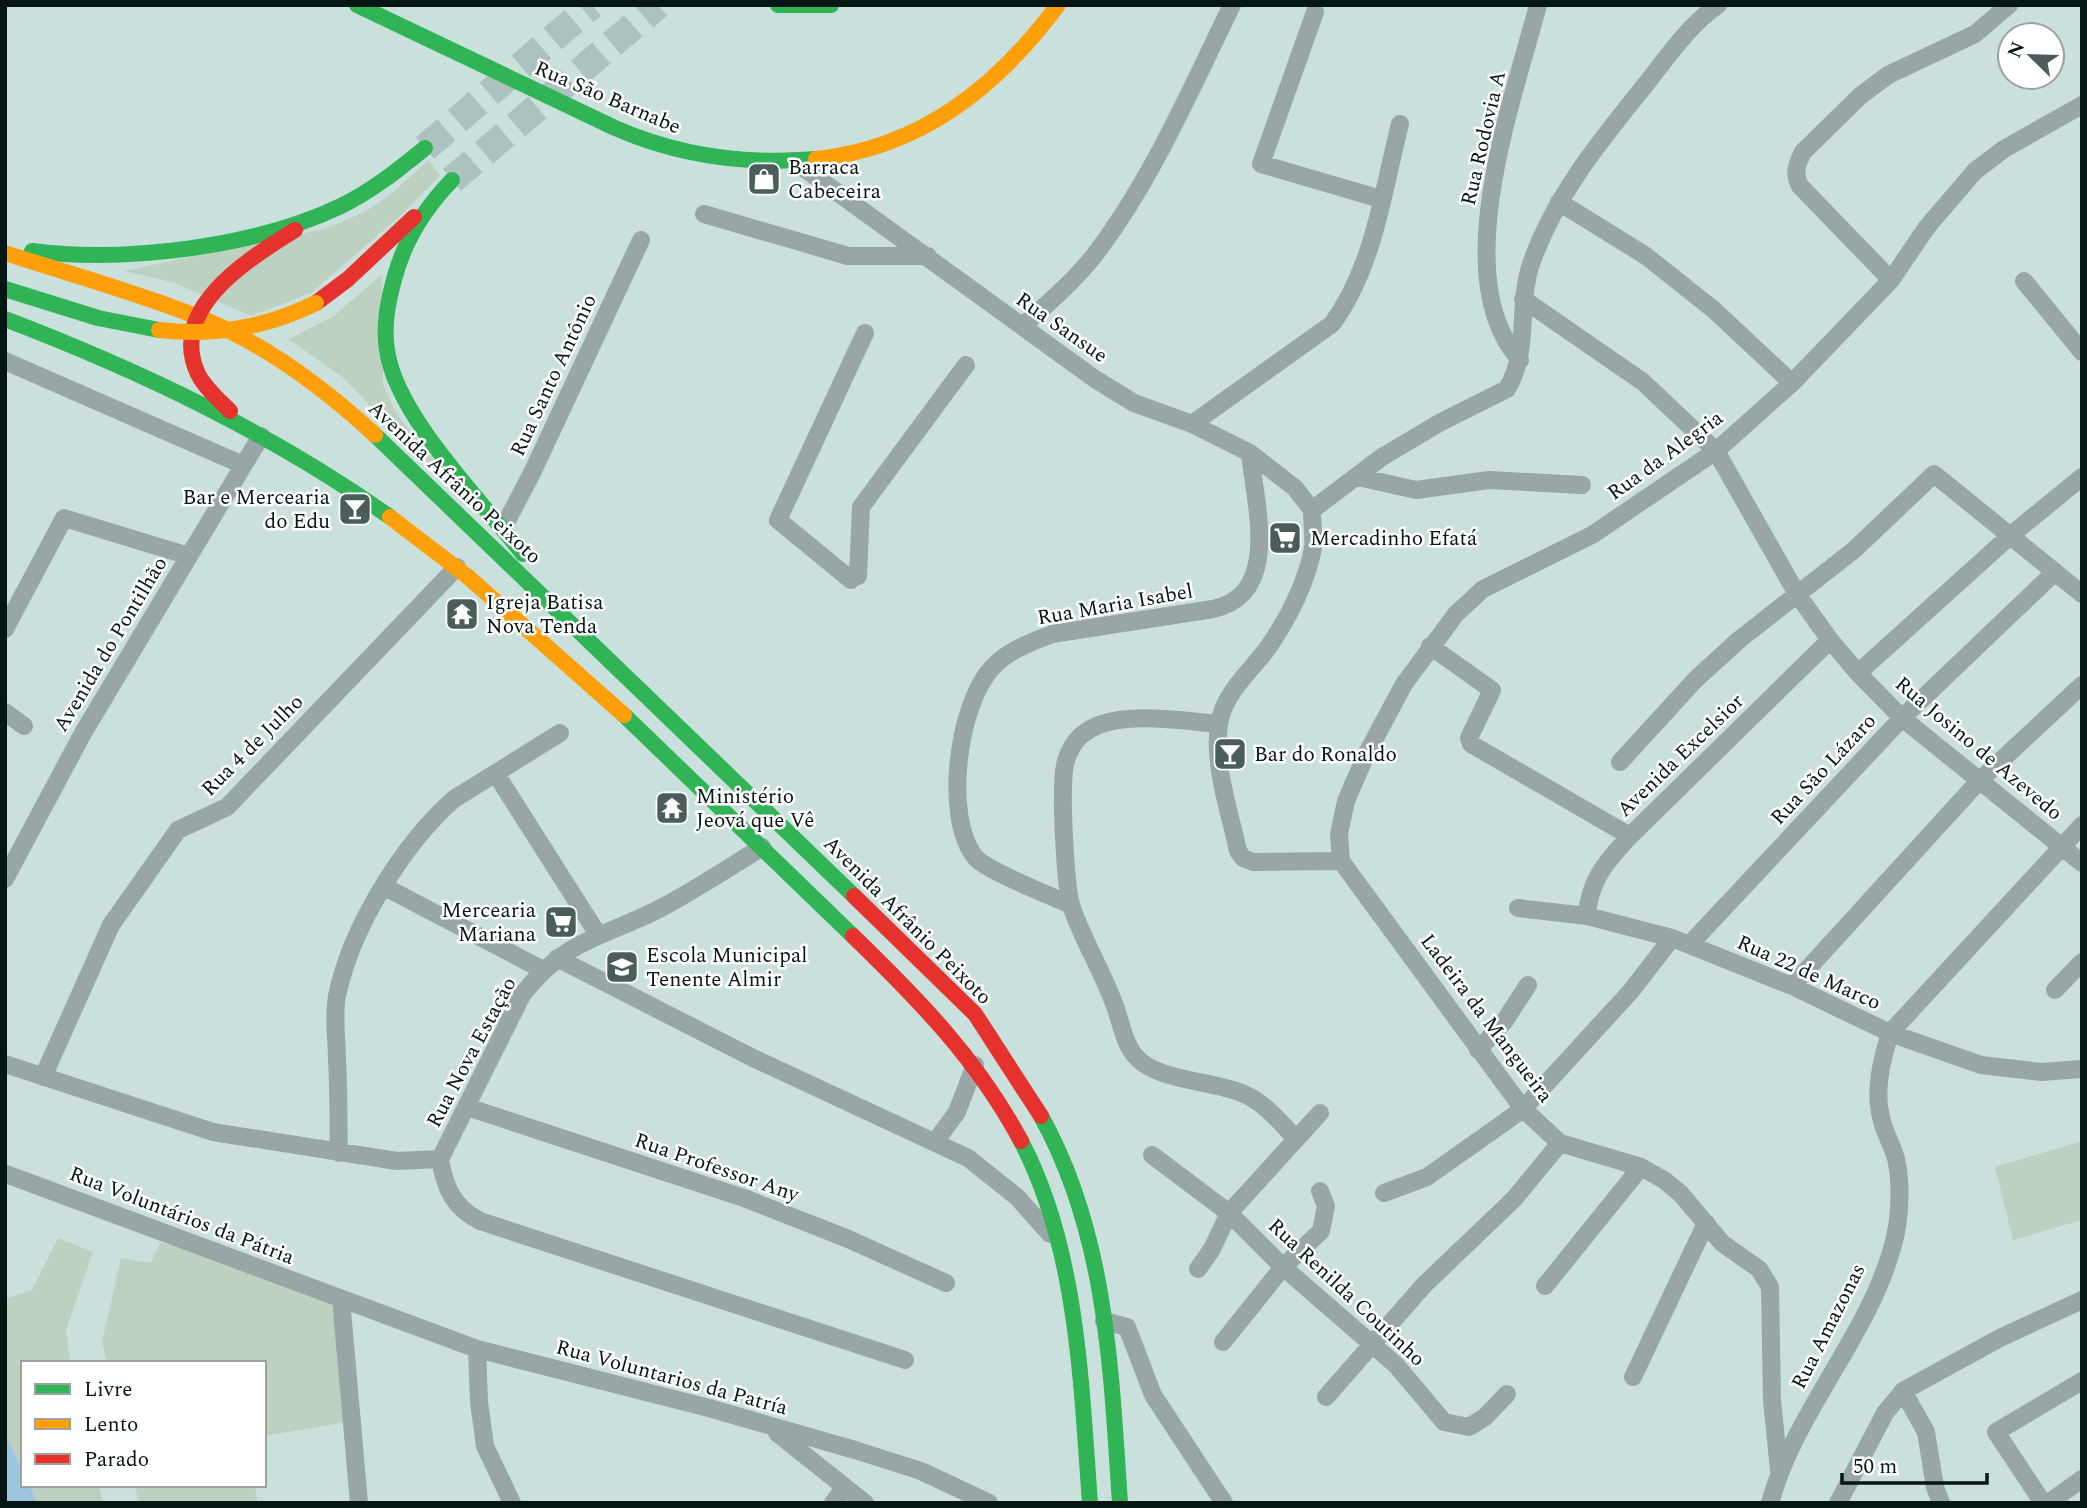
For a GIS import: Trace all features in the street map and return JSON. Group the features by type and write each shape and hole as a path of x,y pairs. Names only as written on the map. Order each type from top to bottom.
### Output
{"main road":[{"name":"Rua São Barnabe","path":"357,5 651,143 710,156 794,161 875,147 929,126 996,74 1041,29 1058,5"},
{"path":"778,5 831,5"},
{"path":"243,424 199,375 193,362 193,335 199,317 224,278 243,262 324,212 369,190 425,148"},
{"path":"5,289 98,318 159,330 202,334 232,331 277,321 316,303 348,279 452,180"},
{"path":"431,201 405,247 391,287 386,311 387,359 405,404 590,642"},
{"path":"5,247 65,256 109,257 242,235 324,212"},
{"name":"Avenida Afrânio Peixoto","path":"5,253 199,317 267,351 334,397 442,495 975,1014 1027,1092 1069,1172 1090,1244 1104,1321 1120,1503"},
{"path":"5,319 107,359 243,424 367,500 457,567 610,703 932,1013 975,1065 1004,1109 1028,1157 1057,1242 1072,1312 1090,1503"}],"street":[{"path":"1024,325 1092,258 1128,204 1174,126 1232,5"},
{"name":"Rua Rodovia A","path":"1520,360 1507,342 1494,310 1487,273 1487,228 1493,177 1538,5"},
{"path":"1341,861 1253,862 1243,858 1238,852 1220,769 1219,724 1231,693 1268,648 1285,620 1303,580 1313,547 1312,510 1382,457 1441,422 1496,398 1507,389 1520,360 1523,299 1531,265 1559,202 1588,158 1691,27 1718,5"},
{"path":"1891,280 1800,186 1795,173 1798,162 1803,152 1878,82 1976,34 2009,5"},
{"path":"1315,12 1261,164 1381,199"},
{"name":"Rua da Alegria","path":"1341,861 1339,834 1346,801 1372,743 1404,684 1430,646 1483,589 1592,535 1716,451 1792,383 1891,280 1927,227 1975,171 2079,101"},
{"path":"1192,424 1332,324 1349,301 1367,255 1400,124"},
{"name":"Rua Sansue","path":"794,161 1096,379 1134,402 1192,424 1250,453 1295,488 1312,510"},
{"path":"1559,202 1646,256 1714,310 1792,383"},
{"path":"704,214 848,256 928,257"},
{"name":"Rua Santo Antônio","path":"503,528 532,473 641,240"},
{"path":"2024,281 2082,352"},
{"name":"Rua Josino de Azevedo","path":"1523,299 1643,382 1716,451 1797,594 1858,673 1902,718 2082,863"},
{"path":"864,333 778,520 854,578 861,507 966,365"},
{"path":"5,361 243,466"},
{"name":"Avenida do Pontilhão","path":"5,879 83,733 261,436"},
{"name":"Rua Maria Isabel","path":"1071,905 977,859 967,844 958,786 959,758 967,717 991,669 1034,640 1052,634 1228,606 1241,598 1258,570 1250,453"},
{"path":"1620,762 1696,679 1854,550 1934,474 2082,593"},
{"path":"1358,477 1416,490 1489,480 1582,485"},
{"path":"1858,673 2011,534 2082,477"},
{"path":"5,629 64,518 189,556"},
{"name":"Rua 4 de Julho","path":"43,1077 109,929 178,830 227,807 457,567"},
{"name":"Rua São Lázaro","path":"1690,944 1902,718 2055,572"},
{"name":"Avenida Excelsior","path":"1587,916 1591,888 1599,869 1830,640"},
{"path":"1430,646 1492,690 1469,738 1471,744 1630,836"},
{"path":"1792,986 1979,781 2082,685"},
{"path":"5,712 24,726"},
{"path":"1219,724 1139,718 1115,720 1093,728 1076,740 1065,762 1062,788 1071,905 1113,1000 1128,1044 1138,1060 1156,1069 1245,1094 1260,1104 1296,1139"},
{"path":"339,1153 335,1020 337,996 367,917 385,887 439,813 454,799 560,733"},
{"path":"496,774 597,933"},
{"path":"1890,1033 2082,825"},
{"name":"Rua Nova Estação","path":"762,847 658,909 597,933 543,970 522,995 440,1159 451,1198 463,1212 480,1221 905,1360"},
{"name":"Ladeira da Mangueira","path":"1341,861 1523,1109 1560,1143 1641,1167 1681,1194 1722,1243 1759,1269 1770,1287 1772,1400 1779,1469"},
{"path":"385,887 543,970"},
{"name":"Rua 22 de Marco","path":"1518,908 1587,916 1690,944 1792,986 1890,1033 1981,1065 2041,1072 2082,1069"},
{"path":"1384,1193 1427,1177 1523,1109 1632,991 1672,938"},
{"path":"557,958 751,1057 968,1158 1017,1197 1057,1242"},
{"path":"2055,990 2082,962"},
{"path":"1478,1050 1504,1022 1528,985"},
{"name":"Rua Amazonas","path":"1779,1469 1872,1296 1895,1238 1897,1162 1880,1117 1879,1093 1882,1059 1890,1033"},
{"path":"5,1064 213,1132 397,1161 440,1159"},
{"path":"934,1142 957,1112 975,1065"},
{"name":"Rua Professor Any","path":"467,1107 744,1198 846,1238 946,1283"},
{"path":"1198,1269 1212,1249 1229,1213 1320,1113"},
{"path":"1326,1397 1374,1346 1424,1285 1514,1199 1560,1143"},
{"name":"Rua Renilda Coutinho","path":"1152,1155 1229,1213 1283,1267 1396,1365 1444,1422 1469,1427 1485,1417 1507,1394"},
{"path":"1545,1286 1641,1167"},
{"name":"Rua Voluntários da Pátria","path":"6,1174 341,1299"},
{"path":"1223,1342 1283,1267 1321,1231 1326,1206 1320,1191"},
{"path":"1633,1377 1706,1223"},
{"path":"341,1299 359,1503"},
{"name":"Rua Voluntarios da Patría","path":"341,1299 477,1349 766,1425 921,1471 989,1503"},
{"path":"1838,1503 1885,1413 1903,1391 2000,1338 2082,1300"},
{"path":"1104,1321 1127,1327 1153,1395 1224,1503"},
{"path":"477,1349 479,1402 485,1447 512,1503"},
{"path":"2043,1503 1996,1432 2082,1381"},
{"path":"1903,1391 1926,1432 1935,1487 1941,1503"},
{"path":"766,1425 817,1462 865,1503"},
{"path":"1770,1503 1779,1469"},
{"path":"2048,1503 2082,1479"},
{"path":"833,1503 845,1487"}],"green space":[{"path":"429,160 440,176 399,217 311,293 251,316 175,283 124,271 324,229 365,212 392,193"},
{"path":"382,274 383,384 396,413 445,475 442,478 342,377 289,339 334,316"},
{"path":"2082,1141 2082,1220 2013,1240 1995,1167"},
{"path":"58,1238 93,1252 66,1330 70,1361 21,1361 21,1487 99,1487 103,1503 5,1503 5,1299 32,1290"},
{"path":"161,1242 331,1300 348,1422 266,1436 266,1361 107,1361 102,1342 121,1258 151,1263"},
{"path":"135,1487 255,1487 258,1503 139,1503"}],"water":[{"path":"5,1435 21,1468 21,1487 30,1487 37,1503 5,1503"}],"tunnel":[{"path":"425,148 592,5"},
{"path":"452,180 658,5"}],"traffic: fast":[{"path":"357,5 639,138 689,152 739,159 816,159"},
{"path":"778,5 831,5"},
{"path":"32,251 108,255 148,253 190,248 270,232 307,220 364,194 425,148"},
{"path":"452,180 418,225 399,263 387,313 387,350 394,376 423,430 523,554"},
{"path":"5,289 98,318 159,330"},
{"path":"5,319 106,360 204,406 299,458 390,517"},
{"path":"375,435 854,896"},
{"path":"624,715 853,936"},
{"path":"1041,1116 1063,1161 1093,1256 1108,1353 1120,1503"},
{"path":"1021,1141 1040,1183 1066,1272 1079,1365 1090,1503"}],"traffic: slow":[{"path":"816,159 854,153 890,142 954,109 1009,62 1058,5"},
{"path":"5,253 151,299 223,328 270,353 314,383 375,435"},
{"path":"159,330 200,332 239,328 278,319 316,303"},
{"path":"390,517 467,576 624,715"}],"traffic: jam":[{"path":"316,303 348,279 414,217"},
{"path":"230,411 208,389 198,374 191,350 194,328 203,307 218,288 256,255 295,230"},
{"path":"854,896 975,1014 1041,1116"},
{"path":"853,936 946,1032 986,1084 1021,1141"}],"place":[{"name":"Barraca Cabeceira","path":"764,179"},
{"name":"Bar e Mercearia do Edu","path":"355,509"},
{"name":"Mercadinho Efatá","path":"1285,538"},
{"name":"Igreja Batisa Nova Tenda","path":"462,614"},
{"name":"Bar do Ronaldo","path":"1230,754"},
{"name":"Ministério Jeová que Vê","path":"672,808"},
{"name":"Mercearia Mariana","path":"561,922"},
{"name":"Escola Municipal Tenente Almir","path":"622,967"}]}
